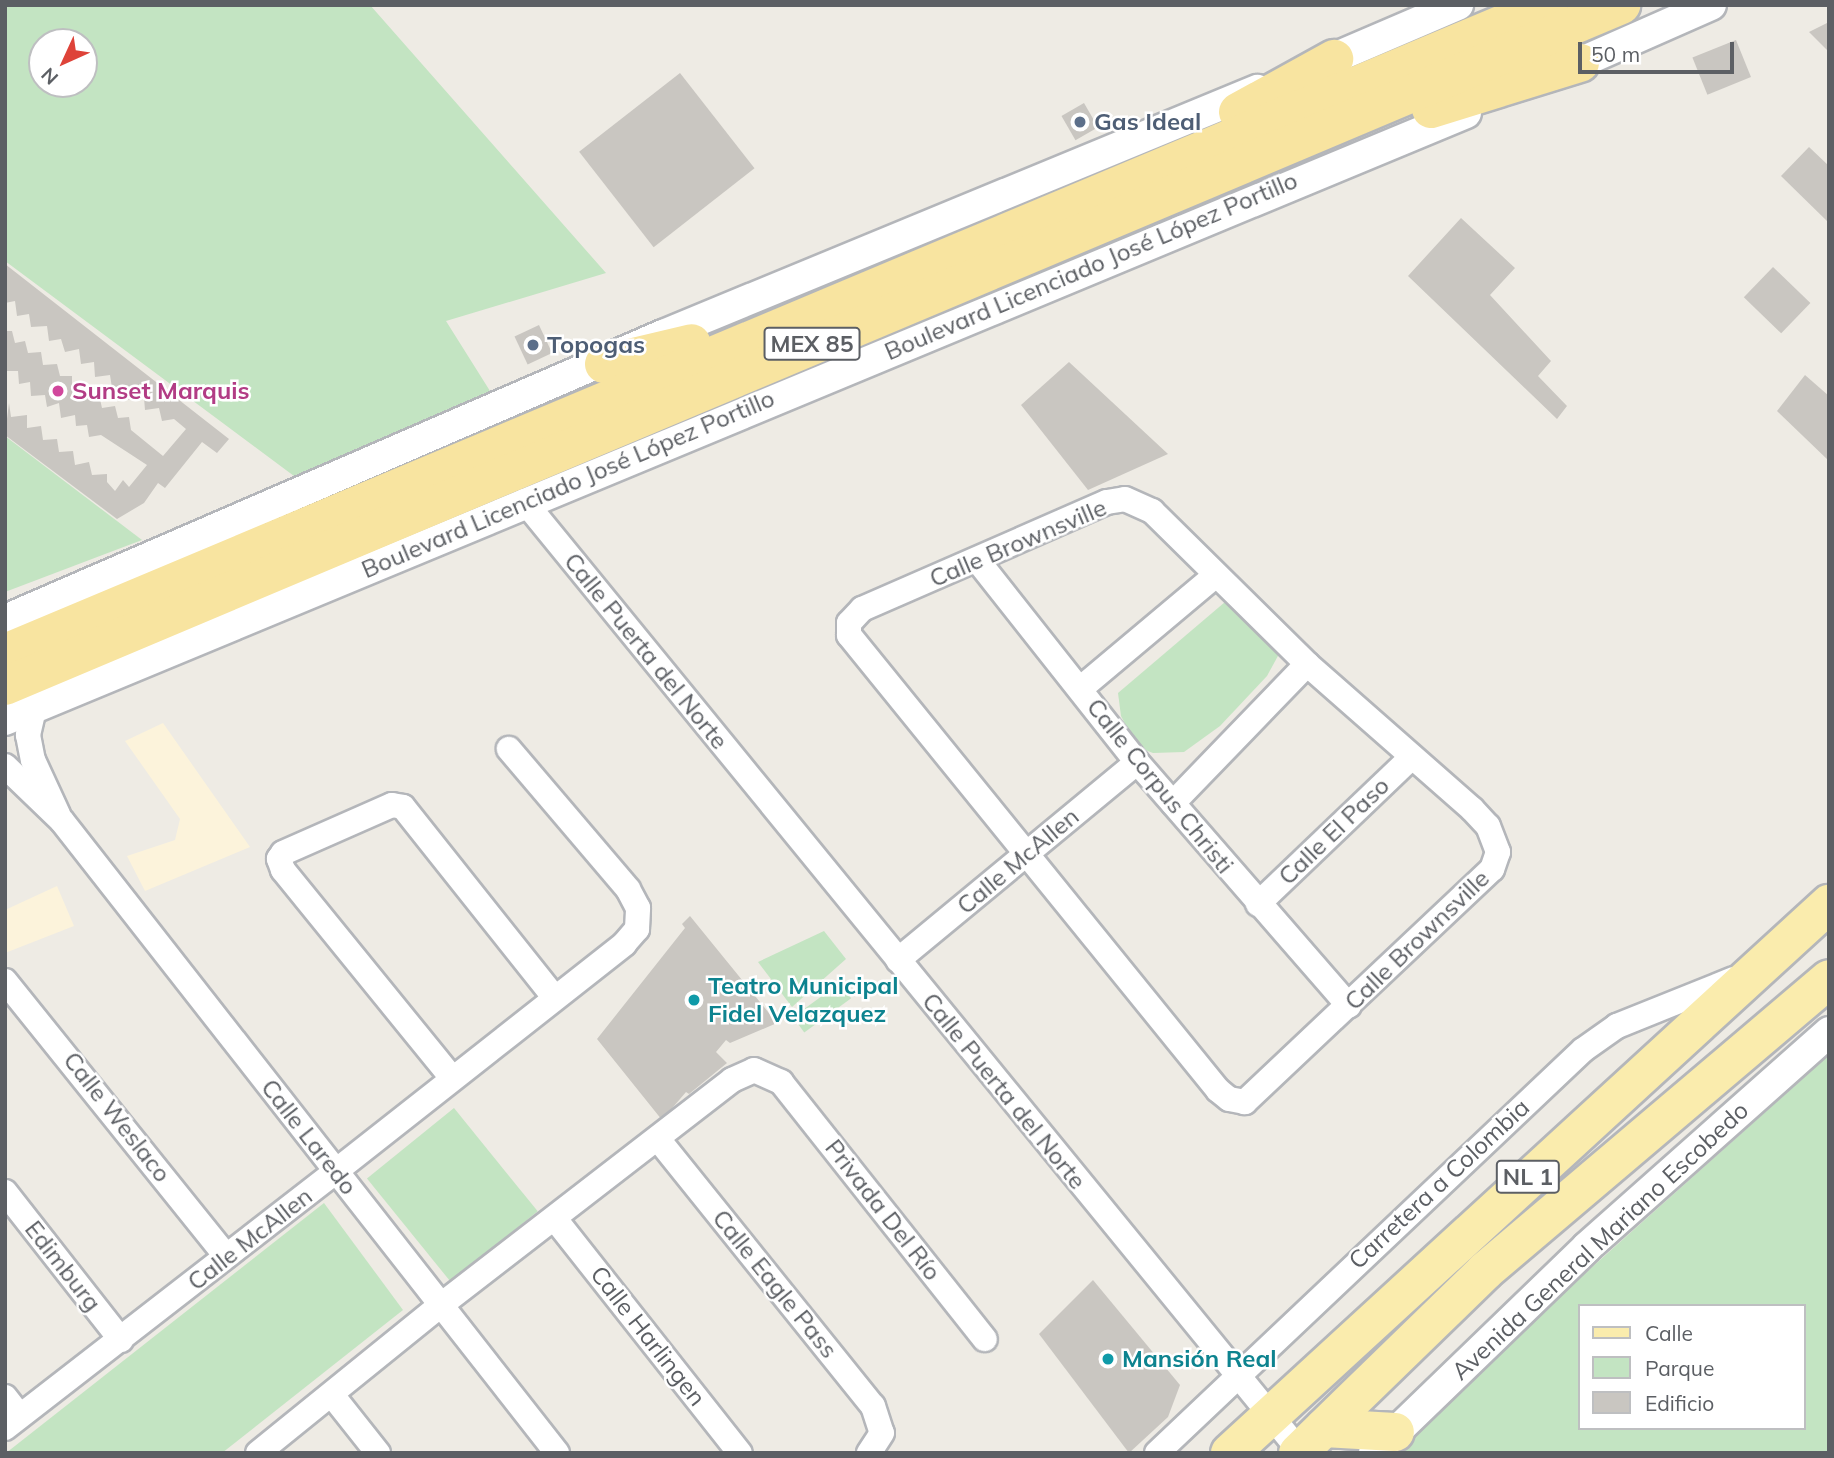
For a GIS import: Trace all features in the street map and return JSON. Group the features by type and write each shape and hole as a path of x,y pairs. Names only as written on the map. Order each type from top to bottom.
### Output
{"highway":[{"name":"MEX 85","path":"5,653 1548,5"},
{"name":"Boulevard Licenciado José López Portillo","path":"20,698 1621,5"},
{"path":"1144,176 1237,113 1334,59"},
{"path":"1291,146 1348,136 1580,63"},
{"path":"604,364 783,324"}],"main road":[{"name":"NL 1","path":"1230,1453 1268,1415 1829,904"},
{"name":"NL 1","path":"1307,1444 1485,1271 1829,979"},
{"path":"1307,1444 1384,1442"}],"street":[{"path":"5,621 604,364 663,335 1334,59 1458,5"},
{"name":"Boulevard Licenciado José López Portillo","path":"5,720 20,698 524,501 1580,63 1711,5"},
{"name":"Calle Brownsville","path":"1125,499 1152,511 1216,575 1307,664 1488,826 1498,852 1492,869 1254,1098 1245,1102 1229,1099 853,644 848,628 862,610 1107,502 1125,499"},
{"name":"Calle Puerta del Norte","path":"524,501 1268,1415 1307,1444"},
{"name":"Calle Corpus Christi","path":"978,561 1137,762 1349,1006"},
{"path":"1080,689 1216,575"},
{"path":"1173,803 1307,664"},
{"name":"Calle Laredo","path":"20,698 33,760 62,821"},
{"name":"Calle McAllen","path":"10,1414 121,1340 624,944 640,919 628,889 509,749"},
{"name":"Calle El Paso","path":"1258,904 1411,758"},
{"name":"Calle McAllen","path":"898,960 1137,762"},
{"name":"Calle Laredo","path":"5,766 62,821 557,1453"},
{"path":"452,1078 283,870 279,859 287,851 392,805 403,807 555,998"},
{"name":"Carretera a Colombia","path":"1157,1453 1236,1375 1583,1050 1617,1026 1756,968"},
{"name":"Calle Weslaco","path":"5,981 226,1256"},
{"name":"Avenida General Mariano Escobedo","path":"1384,1442 1587,1247 1829,1032"},
{"name":"Privada Del Río","path":"658,1139 743,1075 764,1071 781,1082 985,1339"},
{"path":"258,1453 441,1305 658,1139"},
{"name":"Calle Eagle Pass","path":"658,1139 873,1406 876,1443"},
{"name":"Edimburg","path":"5,1192 121,1340"},
{"name":"Calle Harlingen","path":"555,1219 740,1453"},
{"path":"332,1395 378,1453"}],"shaded area":[{"path":"163,723 250,847 145,891 127,856 175,840 180,819 125,741"},
{"path":"57,886 74,926 5,953 5,910"}],"green space":[{"path":"5,5 370,5 606,273 446,321 490,391 294,476 5,261"},
{"path":"5,436 142,540 5,592"},
{"path":"1225,602 1279,654 1267,676 1220,726 1184,752 1153,753 1137,747 1121,716 1118,693"},
{"path":"824,931 846,959 792,1007 758,962"},
{"path":"840,983 851,998 804,1032 793,1017"},
{"path":"1829,1055 1829,1453 1399,1453 1533,1320"},
{"path":"454,1108 538,1211 451,1282 367,1178"},
{"path":"324,1203 403,1310 222,1453 6,1453"}],"building":[{"path":"1829,22 1829,52 1809,32"},
{"path":"1736,40 1751,77 1707,95 1692,58"},
{"path":"680,73 754,168 654,247 579,152"},
{"name":"Gas Ideal","path":"1084,103 1098,127 1075,140 1061,116"},
{"path":"1809,147 1829,166 1829,223 1781,176"},
{"path":"1461,218 1515,268 1490,295 1551,361 1538,376 1567,406 1557,419 1408,276"},
{"name":"Sunset Marquis","path":"5,264 229,439 217,453 202,442 165,488 158,483 144,503 117,519 5,435 9,403 11,417 27,415 27,428 41,426 43,440 57,439 59,452 73,451 75,465 89,462 92,475 107,474 107,482 115,491 123,480 129,487 147,465 101,435 89,437 87,425 76,426 75,415 61,418 59,403 47,407 45,395 31,396 30,382 19,384 18,371 5,371 5,331 12,331 15,343 25,341 28,353 41,352 43,365 57,364 60,376 72,376 72,387 85,386 86,397 99,395 102,408 115,406 118,418 129,417 131,430 163,456 186,429 174,419 162,421 159,408 145,410 144,398 127,400 126,385 112,388 110,375 95,377 94,362 81,364 79,349 65,352 61,339 49,341 47,326 31,327 29,314 17,316 15,301 5,303"},
{"path":"1773,267 1810,303 1781,333 1744,297"},
{"name":"Topogas","path":"539,325 552,353 528,365 515,336"},
{"path":"1069,362 1168,454 1088,490 1021,405"},
{"path":"1805,375 1829,396 1829,461 1777,411"},
{"name":"Teatro Municipal Fidel Velazquez","path":"690,916 777,1023 730,1043 726,1040 716,1052 727,1063 689,1094 686,1092 662,1120 597,1039 685,928 682,924"},
{"name":"Mansión Real","path":"1093,1280 1180,1385 1168,1417 1129,1453 1039,1334"}],"place":[{"name":"Gas Ideal","path":"1080,122"},
{"name":"Topogas","path":"533,345"},
{"name":"Sunset Marquis","path":"58,391"},
{"name":"Teatro Municipal Fidel Velazquez","path":"694,1000"},
{"name":"Mansión Real","path":"1108,1359"}]}
